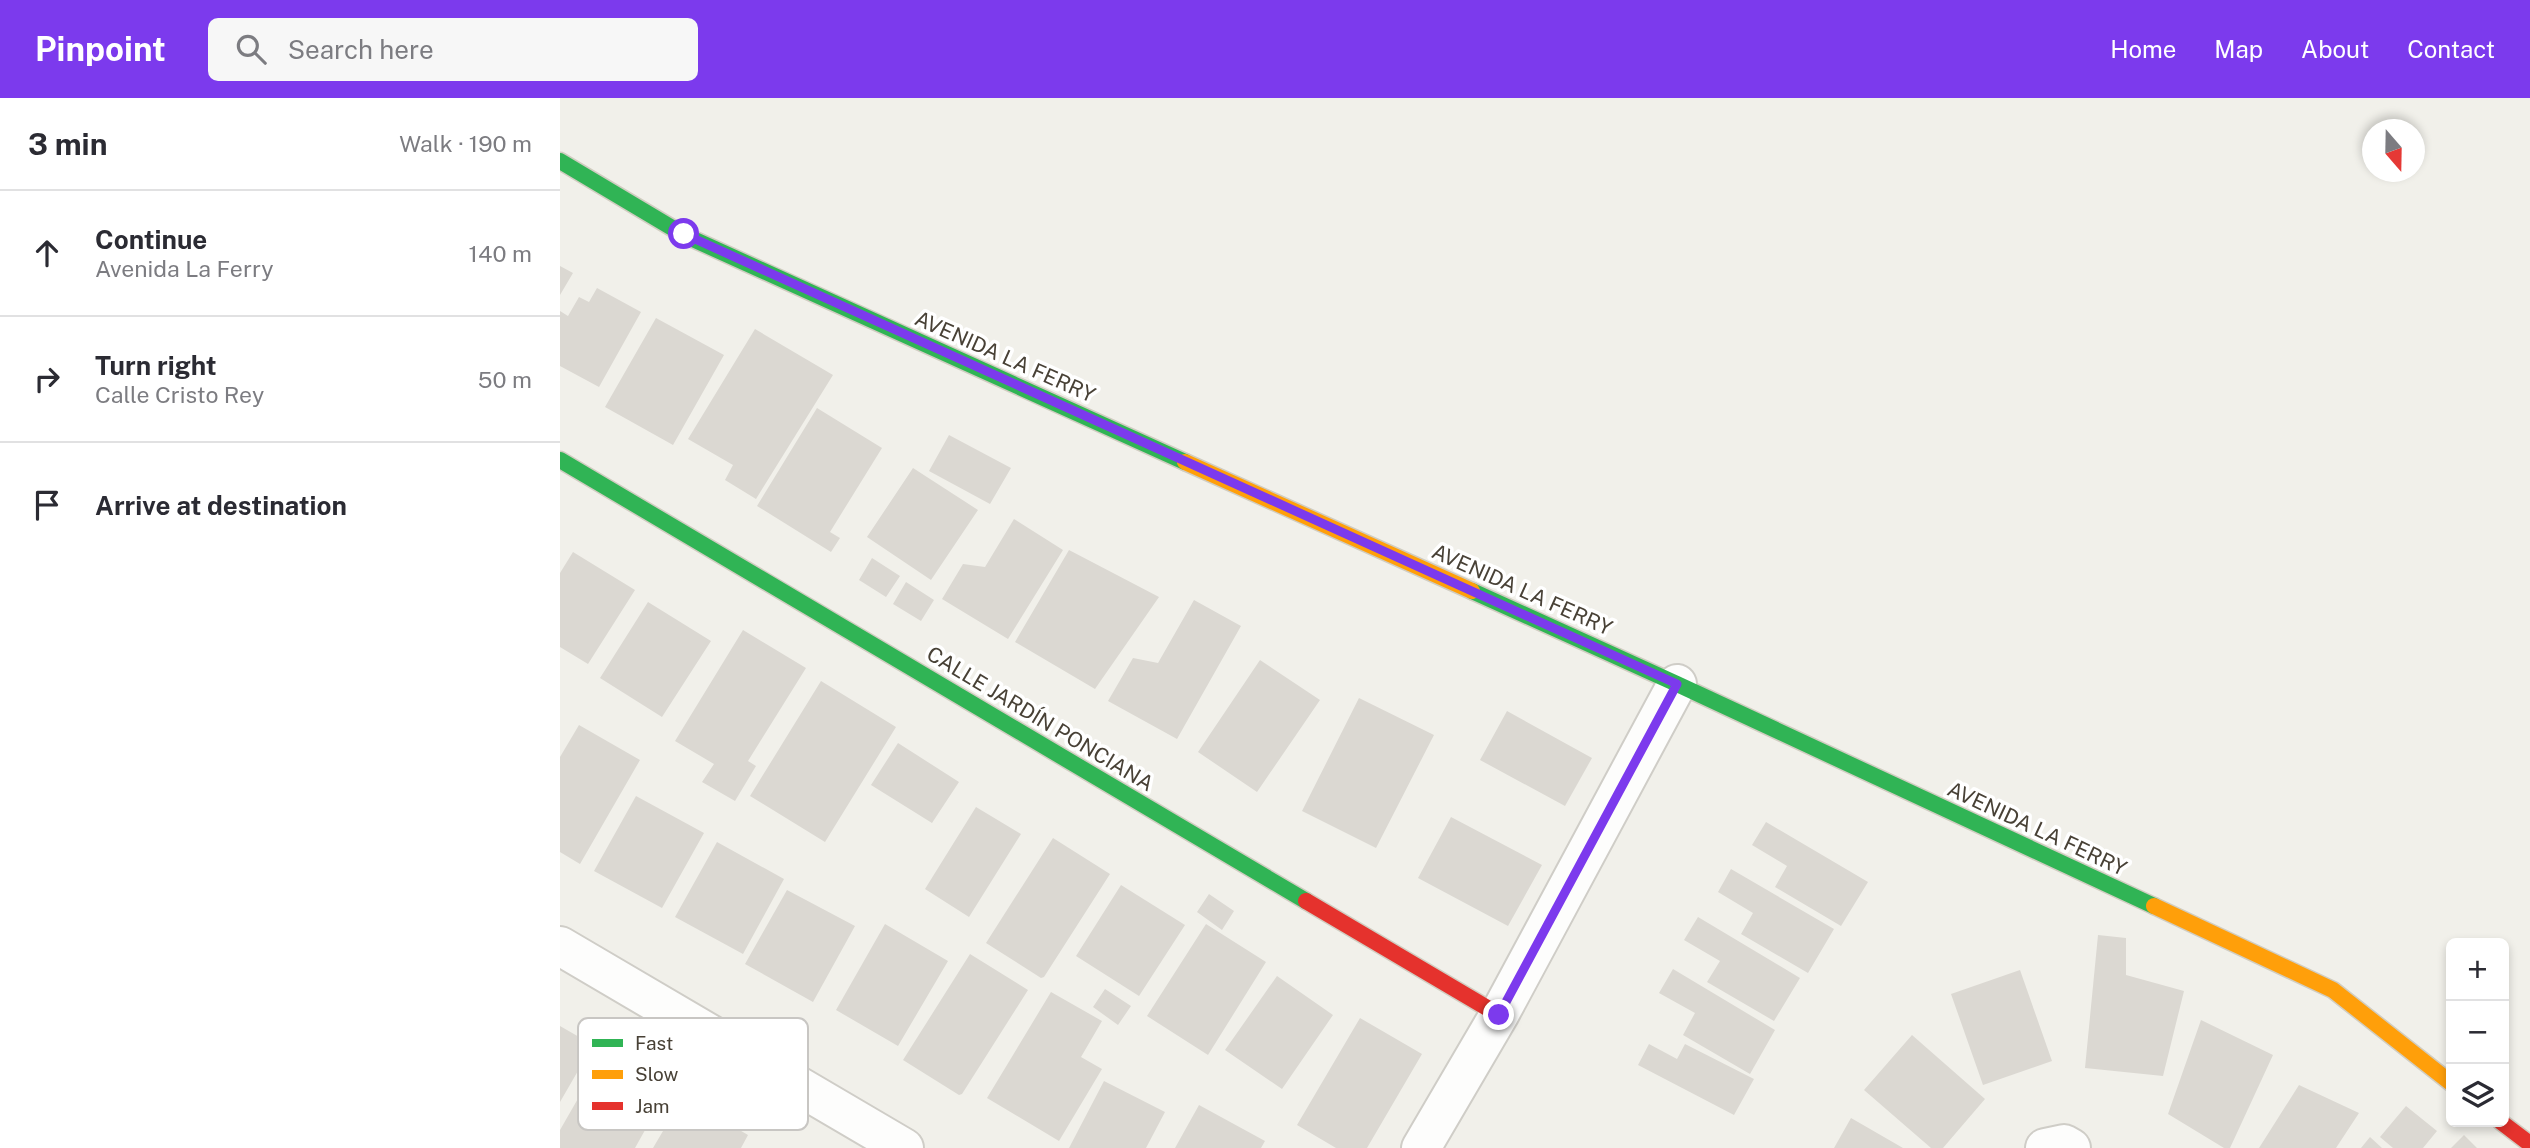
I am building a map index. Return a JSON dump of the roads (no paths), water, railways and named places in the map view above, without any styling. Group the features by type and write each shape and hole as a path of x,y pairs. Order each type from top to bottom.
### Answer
{"street":[{"name":"AVENIDA LA FERRY","path":"560,162 684,234 1677,684 2333,990 2446,1079"},
{"name":"CALLE JARDÍN PONCIANA","path":"560,460 1499,1015"},
{"path":"1421,1148 1499,1015 1677,684"},
{"path":"560,946 683,1018"},
{"path":"808,1092 904,1148"},
{"path":"2508,1127 2530,1144"},
{"path":"2045,1148 2064,1144 2071,1148"}]}
